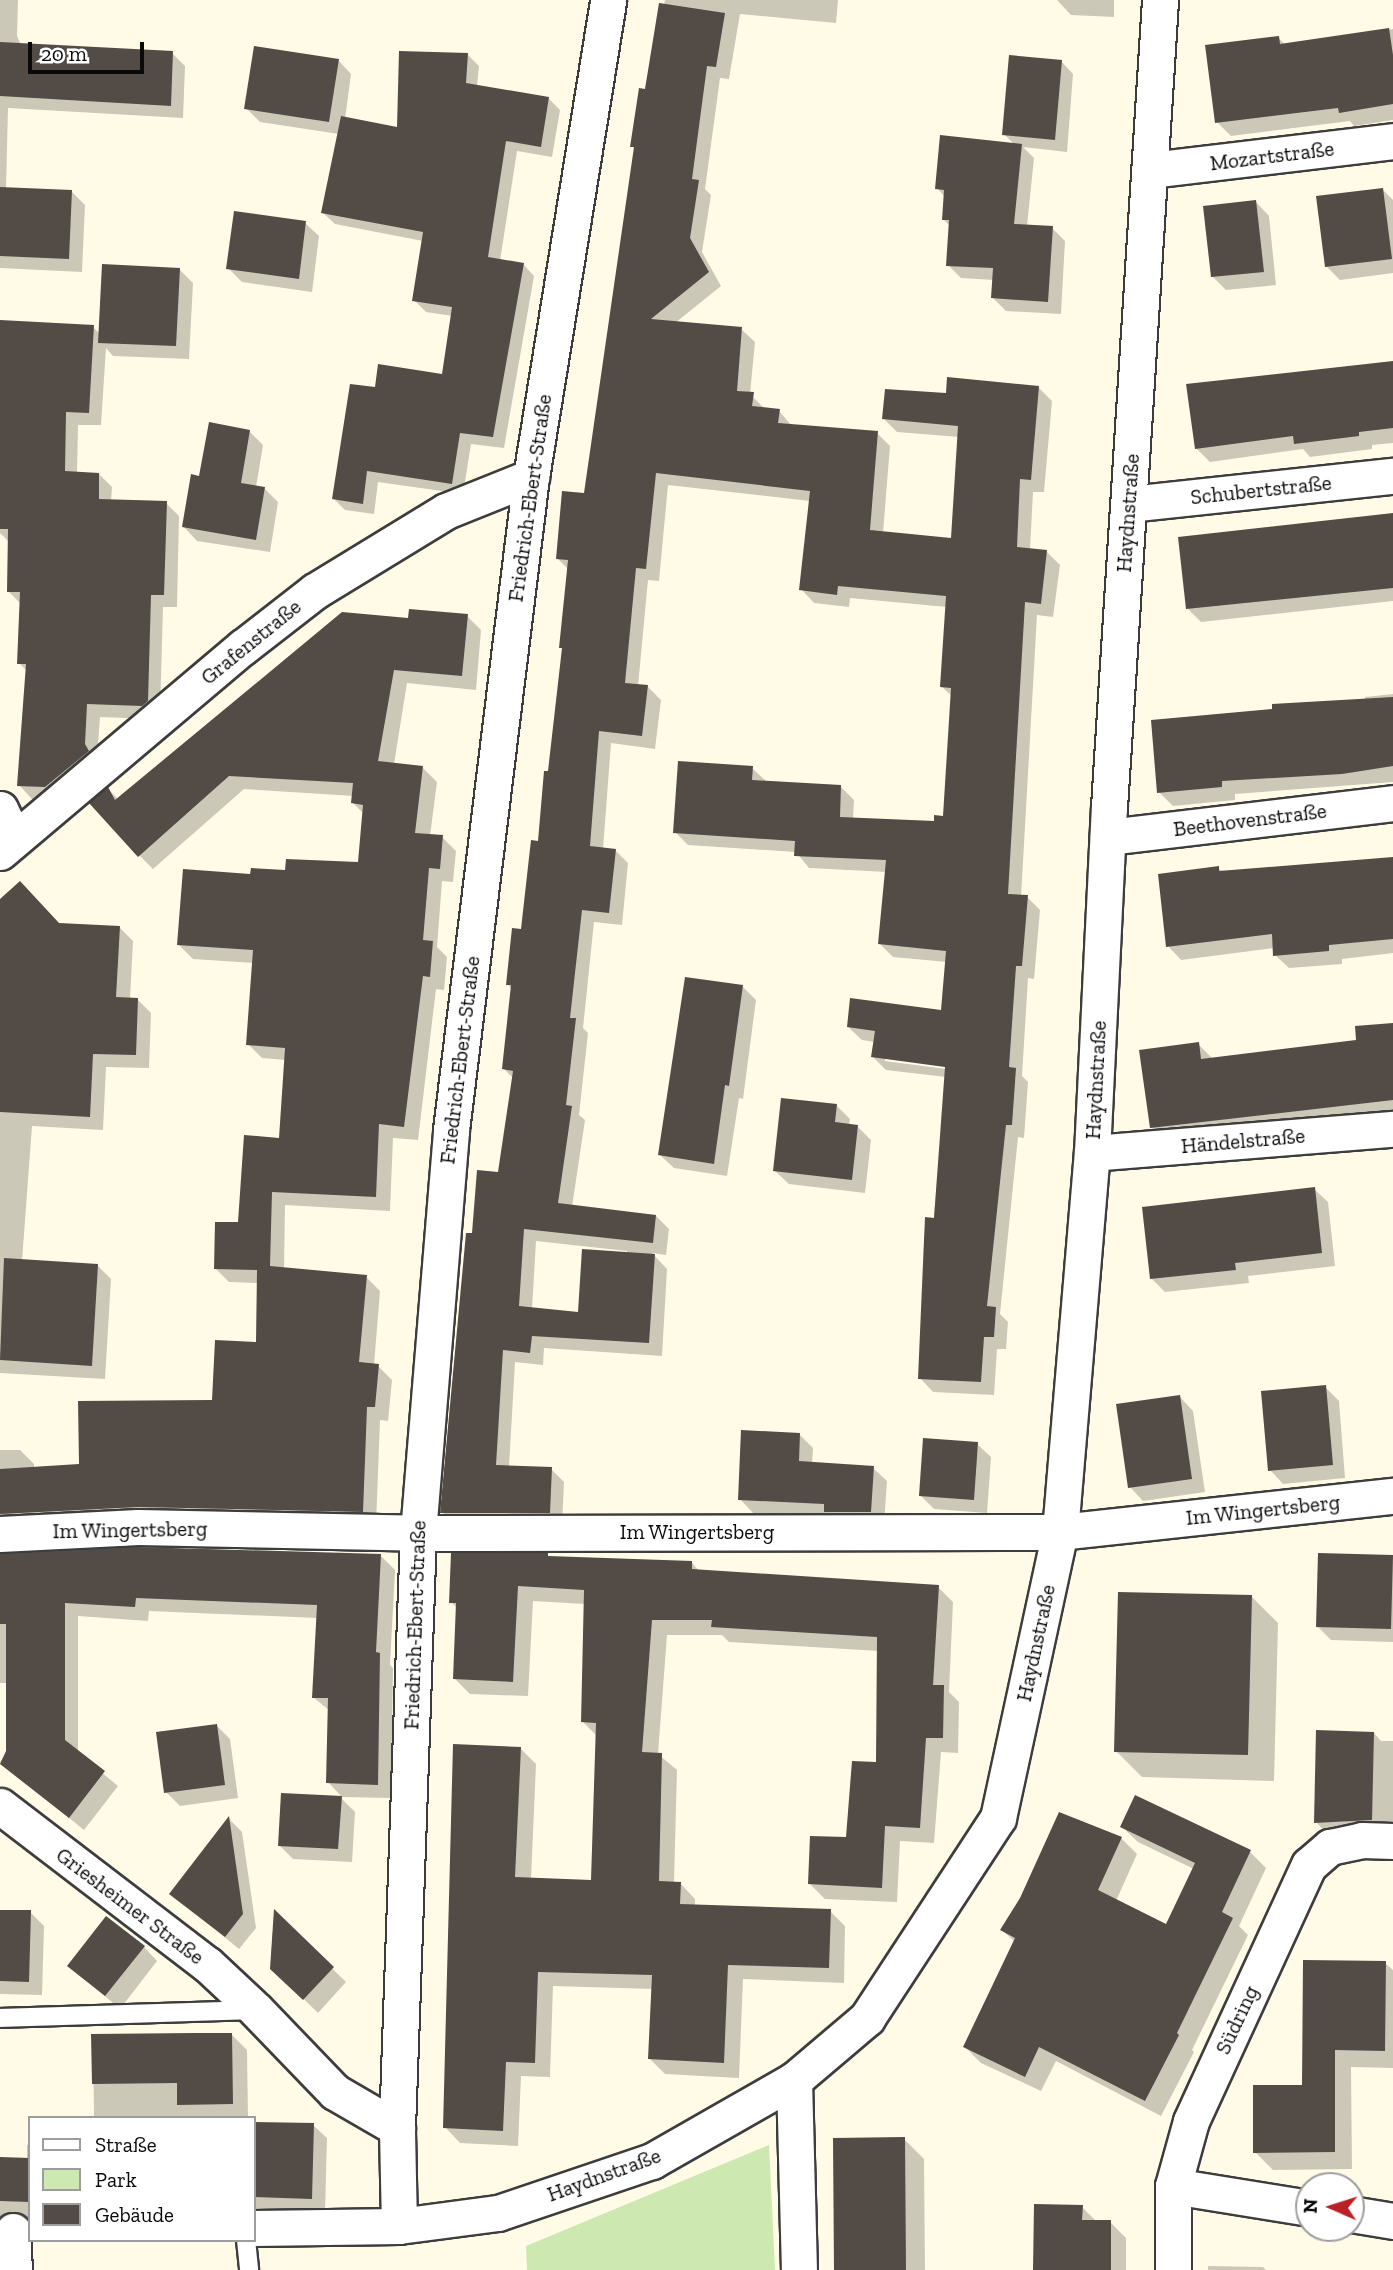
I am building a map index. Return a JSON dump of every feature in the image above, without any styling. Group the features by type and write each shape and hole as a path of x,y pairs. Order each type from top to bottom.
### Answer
{"street":[{"name":"Friedrich-Ebert-Straße","path":"397,2128 418,1533 451,1130 531,477 608,0"},
{"name":"Haydnstraße","path":"256,2228 399,2226 498,2213 652,2161 794,2080 867,2018 998,1818 1060,1532 1092,1153 1108,837 1160,0"},
{"name":"Mozartstraße","path":"1150,170 1393,141"},
{"name":"Schubertstraße","path":"1129,504 1393,476"},
{"name":"Grafenstraße","path":"5,833 315,591 446,511 531,477"},
{"name":"Beethovenstraße","path":"1108,837 1393,803"},
{"name":"Händelstraße","path":"1092,1153 1393,1129"},
{"name":"Im Wingertsberg","path":"0,1534 138,1527 418,1533 1060,1532 1393,1496"},
{"name":"Griesheimer Straße","path":"0,1806 207,1964 256,2010 335,2092 397,2128"},
{"name":"Südring","path":"1173,2270 1173,2186 1191,2121 1309,1865 1331,1847 1362,1840 1393,1841"},
{"path":"794,2080 799,2270"},
{"path":"397,2128 399,2226"},
{"path":"1173,2186 1295,2206"},
{"path":"1365,2216 1393,2221"},
{"path":"14,2231 14,2270"}],"lane":[{"path":"0,2018 256,2010"},
{"path":"246,2242 249,2270"}],"green space":[{"path":"769,2145 775,2270 527,2270 526,2246"}],"building":[{"path":"659,3 725,13 716,67 707,66 692,179 699,180 690,238 709,272 651,319 742,327 737,391 754,392 752,406 780,409 778,423 878,431 870,530 951,538 958,426 882,419 885,389 946,393 947,377 1039,386 1031,480 1020,479 1017,547 1047,550 1041,604 1025,602 1008,894 1028,895 1022,966 1016,966 1009,1067 1016,1068 1012,1125 1006,1125 987,1306 996,1307 994,1337 984,1337 981,1382 918,1379 925,1217 934,1218 945,1067 871,1057 875,1031 847,1027 850,998 941,1010 946,951 878,944 886,860 794,856 795,841 673,833 678,761 753,766 752,780 841,785 840,817 934,821 934,815 943,816 951,688 940,687 946,596 838,586 837,595 799,590 810,491 656,473 646,569 636,568 625,683 648,685 642,736 599,731 590,846 616,849 609,913 582,910 570,1018 576,1018 566,1105 572,1106 558,1203 656,1215 653,1243 524,1229 519,1306 578,1312 582,1249 655,1254 649,1343 532,1336 530,1353 503,1350 496,1465 552,1467 550,1513 440,1513 466,1233 472,1233 477,1170 498,1172 513,1071 502,1069 511,985 506,985 512,928 521,929 531,840 538,841 544,771 548,771 562,648 559,648 568,560 556,559 562,491 584,493 634,147 630,147 639,88 645,89"},
{"path":"1389,28 1393,55 1393,104 1339,113 1338,108 1215,123 1205,45 1279,36 1280,44"},
{"path":"0,42 173,51 171,106 0,96"},
{"path":"254,46 339,59 329,122 244,109"},
{"path":"399,51 468,53 466,83 549,97 541,147 506,141 488,257 524,263 493,437 460,433 452,484 367,471 363,504 332,499 350,384 375,387 378,364 442,374 452,307 412,301 423,232 321,213 341,116 397,127"},
{"path":"1009,55 1062,60 1055,140 1002,135"},
{"path":"940,135 1022,144 1014,224 1053,226 1048,302 991,298 993,268 946,266 949,220 942,220 944,190 935,189"},
{"path":"0,187 72,190 69,259 0,256"},
{"path":"1383,188 1392,259 1325,267 1316,196"},
{"path":"1256,200 1264,272 1211,277 1203,206"},
{"path":"234,211 306,221 299,279 226,269"},
{"path":"102,264 180,268 176,346 98,343"},
{"path":"0,320 94,325 89,413 66,412 65,471 99,473 99,499 167,501 164,595 151,595 148,701 142,706 87,704 85,744 89,751 45,787 17,786 26,664 17,664 20,592 7,592 8,529 0,529"},
{"path":"1393,361 1393,428 1359,432 1359,436 1294,444 1293,436 1195,449 1186,384"},
{"path":"209,422 250,430 241,483 265,487 256,540 182,527 191,474 199,476"},
{"path":"1393,513 1393,588 1186,609 1178,537"},
{"path":"409,609 468,614 462,676 394,670 378,761 423,766 415,833 443,835 440,869 429,868 423,940 433,941 430,977 423,976 404,1127 379,1124 376,1197 272,1192 270,1266 367,1275 359,1362 379,1364 375,1407 367,1407 363,1512 138,1507 0,1514 0,1469 79,1464 78,1401 212,1400 215,1340 256,1342 257,1270 214,1269 215,1222 238,1222 244,1135 279,1138 285,1048 246,1045 253,950 177,945 183,869 250,874 251,868 285,870 286,859 358,862 363,805 351,803 353,783 229,776 138,857 89,803 108,787 115,800 342,612 408,618"},
{"path":"1393,697 1393,766 1342,774 1222,781 1222,787 1157,793 1151,720 1272,709 1272,704"},
{"path":"1393,857 1393,939 1329,945 1329,951 1273,956 1272,934 1166,947 1158,874 1219,866 1219,871"},
{"path":"20,881 59,923 120,926 116,997 138,998 136,1055 93,1054 90,1117 0,1112 0,899"},
{"path":"685,977 743,985 729,1086 725,1085 714,1164 658,1155"},
{"path":"1393,1023 1393,1100 1150,1128 1139,1050 1199,1042 1201,1059 1356,1040 1355,1026"},
{"path":"781,1098 837,1104 835,1122 858,1125 852,1180 773,1171"},
{"path":"1315,1187 1322,1253 1235,1263 1236,1270 1150,1279 1142,1207"},
{"path":"4,1258 98,1264 92,1366 0,1360"},
{"path":"1326,1385 1333,1465 1268,1471 1261,1391"},
{"path":"1180,1395 1192,1479 1128,1488 1116,1404"},
{"path":"741,1430 800,1433 799,1461 874,1466 871,1512 824,1512 824,1504 738,1500"},
{"path":"923,1438 978,1442 974,1500 919,1496"},
{"path":"138,1547 381,1554 376,1652 380,1653 378,1785 326,1783 328,1698 312,1698 317,1605 136,1598 135,1607 65,1603 65,1740 105,1771 69,1818 0,1764 6,1751 6,1624 0,1624 0,1554"},
{"path":"451,1553 548,1553 548,1556 692,1561 692,1569 939,1585 933,1685 944,1685 943,1738 926,1738 920,1828 885,1826 882,1888 808,1884 810,1836 846,1837 852,1761 876,1762 877,1637 711,1627 712,1620 652,1620 642,1752 662,1753 659,1881 681,1882 680,1904 831,1909 829,1968 728,1965 724,2063 648,2059 652,1975 538,1972 535,2063 506,2062 503,2131 443,2128 453,1744 521,1747 515,1877 591,1880 596,1723 581,1722 584,1590 518,1586 513,1682 453,1679 456,1603 449,1603"},
{"path":"1318,1553 1393,1555 1391,1629 1316,1627"},
{"path":"1118,1592 1252,1595 1248,1755 1114,1752"},
{"path":"217,1724 225,1785 164,1793 156,1732"},
{"path":"1316,1730 1374,1732 1372,1820 1314,1823"},
{"path":"281,1793 342,1796 338,1849 278,1846"},
{"path":"1135,1795 1251,1850 1222,1912 1233,1918 1145,2101 1039,2047 1025,2077 963,2047 1015,1938 1000,1930 1020,1898 1059,1812 1122,1837 1098,1890 1166,1924 1195,1863 1120,1827"},
{"path":"229,1816 243,1914 225,1937 169,1894"},
{"path":"274,1909 334,1967 303,2000 270,1969"},
{"path":"0,1910 31,1910 29,1982 0,1981"},
{"path":"106,1916 145,1946 105,1996 67,1966"},
{"path":"1303,1960 1386,1961 1385,2051 1335,2050 1335,2152 1253,2153 1253,2085 1302,2085"},
{"path":"232,2033 233,2104 177,2105 177,2083 92,2084 91,2034"},
{"path":"256,2122 314,2123 312,2199 256,2197"},
{"path":"905,2137 906,2270 834,2270 833,2138"},
{"path":"0,2157 28,2158 28,2202 0,2201"},
{"path":"1034,2204 1083,2205 1082,2220 1111,2220 1111,2270 1033,2270"}]}
